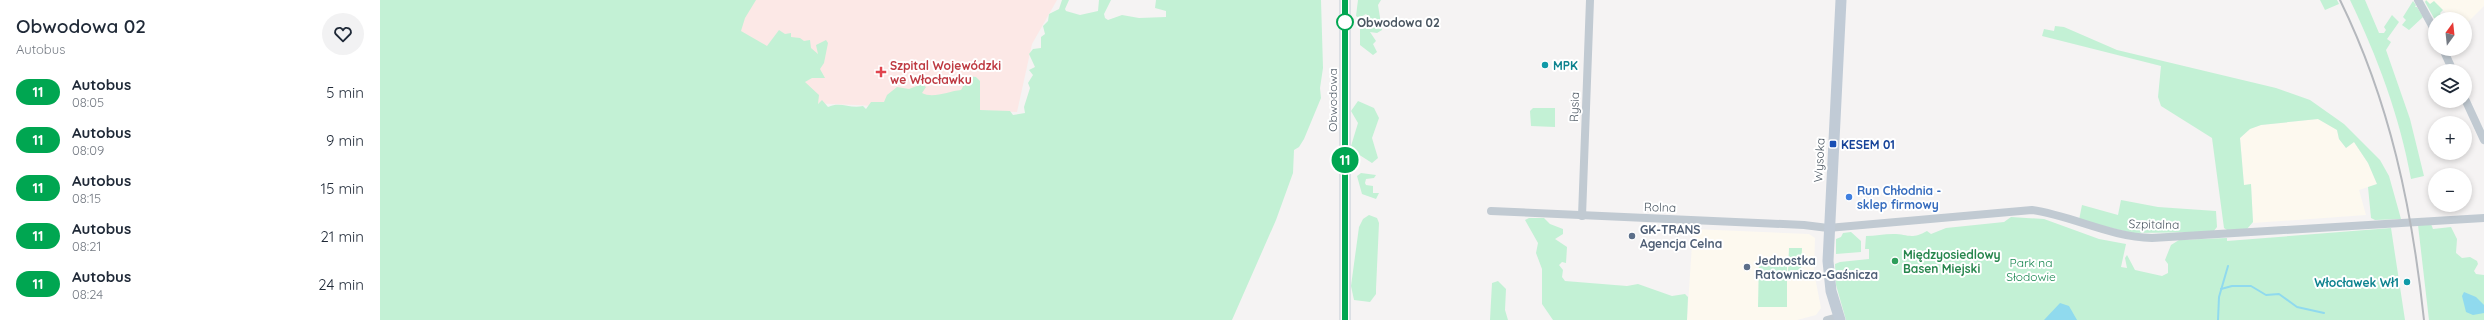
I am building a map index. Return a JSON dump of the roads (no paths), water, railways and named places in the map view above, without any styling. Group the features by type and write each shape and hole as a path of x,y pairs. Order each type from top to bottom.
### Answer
{"street":[{"name":"Obwodowa","path":"1345,0 1345,320"},
{"name":"Rysia","path":"1582,216 1590,0"},
{"name":"Wysoka","path":"1839,318 1829,280 1828,228 1841,0"},
{"path":"2418,0 2428,18"},
{"path":"2469,108 2484,140"},
{"name":"Szpitalna","path":"1828,228 2021,210 2052,214 2092,228 2125,236 2152,238 2484,218"},
{"name":"Rolna","path":"1491,211 1804,225 1828,228"},
{"path":"1827,320 1839,318"}],"water":[{"path":"2464,292 2476,297 2484,305 2484,313 2473,315 2466,312 2462,296"},
{"path":"2060,303 2069,306 2077,320 2044,320"}],"waterway":[{"path":"2218,320 2219,297 2228,266"},
{"path":"2221,289 2232,286 2251,286 2266,295 2279,294 2297,307 2324,313"}],"railway":[{"path":"2340,0 2373,77 2396,156 2413,237 2424,320"}],"place":[{"name":"Obwodowa 02","path":"1345,22"},
{"name":"MPK","path":"1545,65"},
{"name":"Szpital Wojewódzki we Włocławku","path":"881,72"},
{"name":"KESEM 01","path":"1833,144"},
{"name":"Run Chłodnia - sklep firmowy","path":"1849,197"},
{"name":"GK-TRANS Agencja Celna","path":"1632,236"},
{"name":"Międzyosiedlowy Basen Miejski","path":"1895,261"},
{"name":"Jednostka Ratowniczo-Gaśnicza","path":"1747,267"},
{"name":"Włocławek Wł1","path":"2407,282"}],"park label":[{"name":"Park na Słodowie","path":"2031,269"}]}
